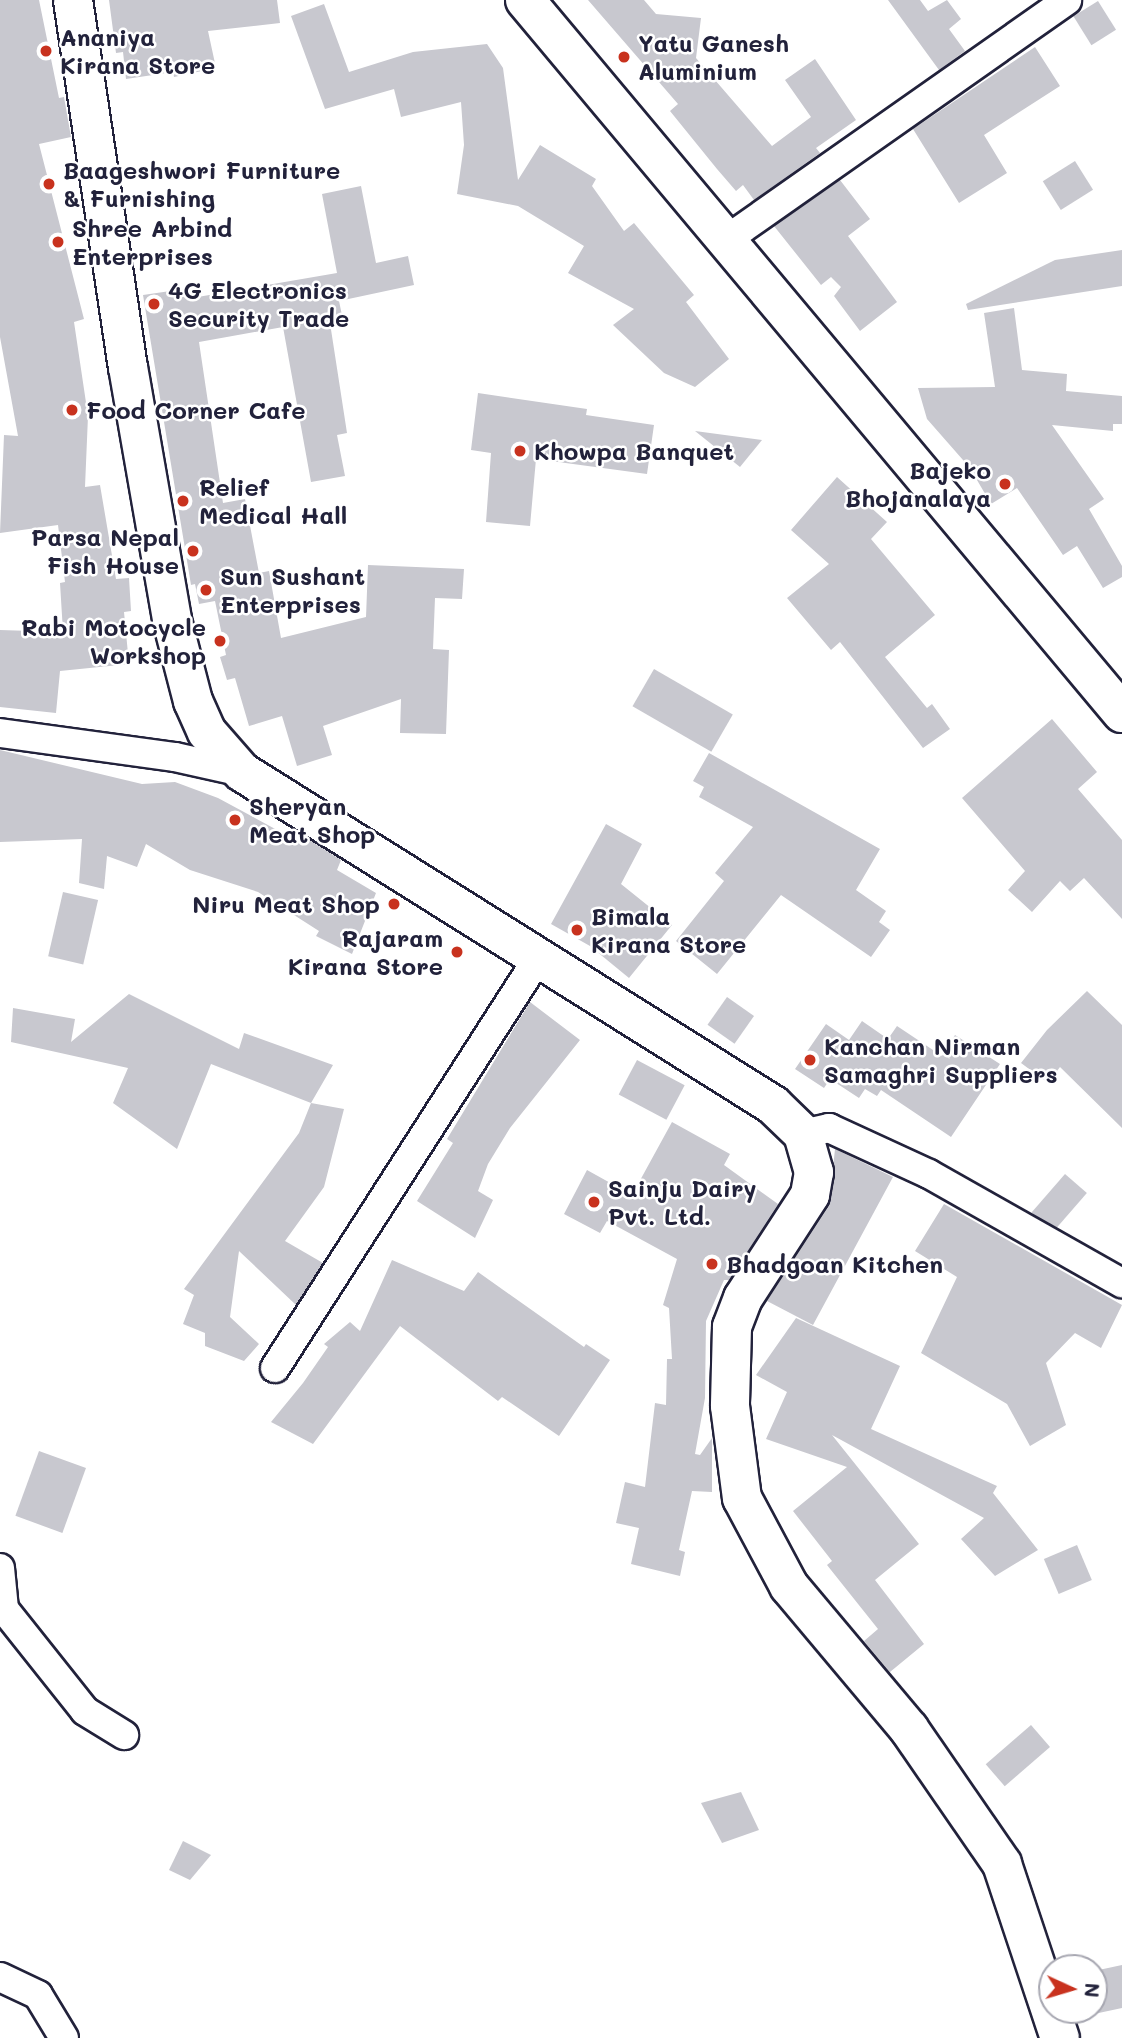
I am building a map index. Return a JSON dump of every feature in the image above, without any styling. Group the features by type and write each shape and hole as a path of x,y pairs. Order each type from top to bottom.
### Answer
{"main road":[{"path":"74,0 128,367 172,620 193,701 207,732 242,772 540,956 773,1105 803,1134 814,1172 810,1195 743,1298 732,1327 730,1406 742,1498 789,1586 909,1729 1002,1864 1060,2038"},
{"path":"525,0 1122,713"}],"street":[{"path":"726,240 1068,0"},
{"path":"0,733 175,757 242,772"},
{"path":"275,1368 540,956"},
{"path":"803,1134 829,1128 929,1174 1122,1283"},
{"path":"0,1568 4,1609 85,1711 124,1735"},
{"path":"0,1977 38,1994 64,2038"}],"building":[{"path":"0,0 39,0 59,98 64,97 71,137 39,144 84,319 74,322 88,416 85,487 100,485 116,579 129,578 131,611 124,612 129,664 60,671 56,713 0,707 0,630 63,632 60,583 65,582 58,525 0,533 4,435 18,436 0,337"},
{"path":"109,0 277,0 280,23 208,31 216,68 174,77 173,72 126,79 123,52 116,53"},
{"path":"588,0 644,0 656,14 701,18 696,58 772,146 811,117 785,80 815,59 856,120 816,148 820,153 754,200 743,185 736,191 717,169 670,111 678,104"},
{"path":"888,0 920,0 928,11 947,0 961,19 949,29 965,51 939,70"},
{"path":"1098,1 1116,30 1091,45 1073,16"},
{"path":"324,4 349,72 413,52 487,44 503,68 518,180 540,145 596,179 592,186 624,231 634,223 694,295 686,302 729,359 695,387 664,373 613,325 634,309 568,273 584,246 518,206 457,194 464,145 461,102 401,117 394,89 325,109 291,16"},
{"path":"1035,47 1060,86 984,135 1007,173 959,203 913,129"},
{"path":"1075,161 1093,190 1061,210 1043,181"},
{"path":"840,180 870,219 848,236 897,302 860,331 834,296 841,287 831,277 821,285 774,226"},
{"path":"361,186 376,263 408,256 414,285 339,301 343,320 330,323 347,433 337,435 345,476 311,482 283,327 199,342 223,503 245,499 259,573 269,571 281,638 366,617 368,565 464,569 462,599 435,598 433,649 449,650 446,734 400,733 401,699 323,726 332,755 297,766 282,716 249,726 235,678 227,680 220,657 226,655 215,601 199,604 195,584 191,585 143,295 184,289 186,299 337,273 322,194"},
{"path":"1122,250 1122,286 968,310 966,304 1055,260"},
{"path":"1014,308 1022,370 1067,374 1066,391 1122,396 1122,424 1113,424 1113,431 1052,425 1104,499 1089,509 1122,566 1122,577 1103,588 1077,546 1063,555 1017,488 991,504 970,468 927,419 918,388 995,387 984,313"},
{"path":"478,393 587,409 586,415 654,425 647,474 536,459 530,526 486,522 491,453 471,450"},
{"path":"695,431 762,440 740,467"},
{"path":"837,477 887,522 871,539 935,615 885,657 927,708 932,704 950,729 923,748 840,642 831,650 787,598 829,564 791,530"},
{"path":"654,669 733,714 711,752 632,706"},
{"path":"1052,719 1097,772 1078,789 1122,840 1122,919 1084,878 1070,891 1060,881 1032,912 1008,890 1025,871 962,798"},
{"path":"0,750 142,784 175,782 218,798 301,843 305,837 341,860 337,870 376,893 352,954 316,936 319,931 258,892 190,870 146,844 137,867 107,856 104,889 79,883 82,839 0,842"},
{"path":"709,753 880,849 856,890 886,911 879,922 890,930 871,957 781,895 717,974 676,941 724,881 715,873 753,827 699,797 704,787 693,781"},
{"path":"606,824 642,844 621,884 672,925 629,978 590,946 551,924"},
{"path":"63,892 98,900 83,964 48,956"},
{"path":"1087,991 1122,1025 1122,1128 1060,1067 1048,1083 1021,1063 1047,1030"},
{"path":"129,994 239,1049 244,1033 333,1065 311,1103 211,1064 177,1149 113,1103 128,1068 11,1042 13,1008 75,1019 71,1042"},
{"path":"727,997 754,1016 735,1044 707,1025"},
{"path":"530,1002 580,1040 510,1128 488,1164 478,1191 493,1200 475,1238 417,1201 453,1143 447,1139"},
{"path":"862,1021 888,1039 897,1026 942,1056 955,1035 1000,1064 951,1137 881,1090 877,1096 865,1089 859,1098 830,1079 824,1088 795,1069 826,1024 849,1040"},
{"path":"637,1060 685,1085 666,1120 619,1094"},
{"path":"311,1103 344,1109 324,1187 285,1241 323,1263 296,1305 239,1251 230,1317 259,1344 244,1361 205,1346 205,1333 183,1324 194,1295 184,1289 299,1133"},
{"path":"672,1122 730,1154 724,1165 778,1204 729,1280 724,1280 706,1321 705,1398 695,1454 700,1455 712,1438 712,1492 692,1491 679,1550 685,1552 680,1576 631,1564 639,1528 616,1523 625,1482 645,1487 655,1403 666,1405 667,1359 672,1359 669,1308 663,1305 677,1259 607,1221 600,1233 564,1214 587,1170 632,1195"},
{"path":"835,1149 893,1177 813,1325 767,1301 829,1206"},
{"path":"1065,1174 1087,1193 1053,1232 1032,1212"},
{"path":"944,1204 1122,1305 1101,1348 1075,1333 1046,1363 1066,1425 1030,1446 1007,1404 921,1353 957,1277 915,1251"},
{"path":"392,1260 464,1291 478,1272 584,1347 586,1344 610,1360 559,1436 502,1397 498,1401 400,1326 313,1444 271,1422 328,1347 324,1344 350,1322 360,1331"},
{"path":"796,1318 900,1366 871,1429 997,1486 993,1493 1038,1550 995,1576 961,1539 984,1518 832,1435 919,1544 875,1580 924,1644 890,1672 864,1641 878,1629 827,1565 832,1561 793,1511 847,1467 766,1439 787,1392 756,1375"},
{"path":"39,1451 86,1468 62,1533 15,1516"},
{"path":"1077,1545 1092,1580 1059,1594 1044,1559"},
{"path":"1031,1725 1050,1747 1005,1786 986,1764"},
{"path":"741,1792 759,1830 722,1843 701,1803"},
{"path":"183,1841 211,1855 190,1880 169,1870"},
{"path":"1122,1965 1122,2008 1108,2011 1108,1968"}],"place":[{"name":"Ananiya Kirana Store","path":"46,51"},
{"name":"Yatu Ganesh Aluminium","path":"624,57"},
{"name":"Baageshwori Furniture & Furnishing","path":"49,184"},
{"name":"Shree Arbind Enterprises","path":"58,242"},
{"name":"4G Electronics Security Trade","path":"154,304"},
{"name":"Food Corner Cafe","path":"72,410"},
{"name":"Khowpa Banquet","path":"520,451"},
{"name":"Bajeko Bhojanalaya","path":"1005,484"},
{"name":"Relief Medical Hall","path":"183,501"},
{"name":"Parsa Nepal Fish House","path":"193,551"},
{"name":"Sun Sushant Enterprises","path":"206,590"},
{"name":"Rabi Motocycle Workshop","path":"220,641"},
{"name":"Sheryan Meat Shop","path":"235,820"},
{"name":"Niru Meat Shop","path":"394,904"},
{"name":"Bimala Kirana Store","path":"577,930"},
{"name":"Rajaram Kirana Store","path":"457,952"},
{"name":"Kanchan Nirman Samaghri Suppliers","path":"810,1060"},
{"name":"Sainju Dairy Pvt. Ltd.","path":"594,1202"},
{"name":"Bhadgoan Kitchen","path":"712,1264"}]}
